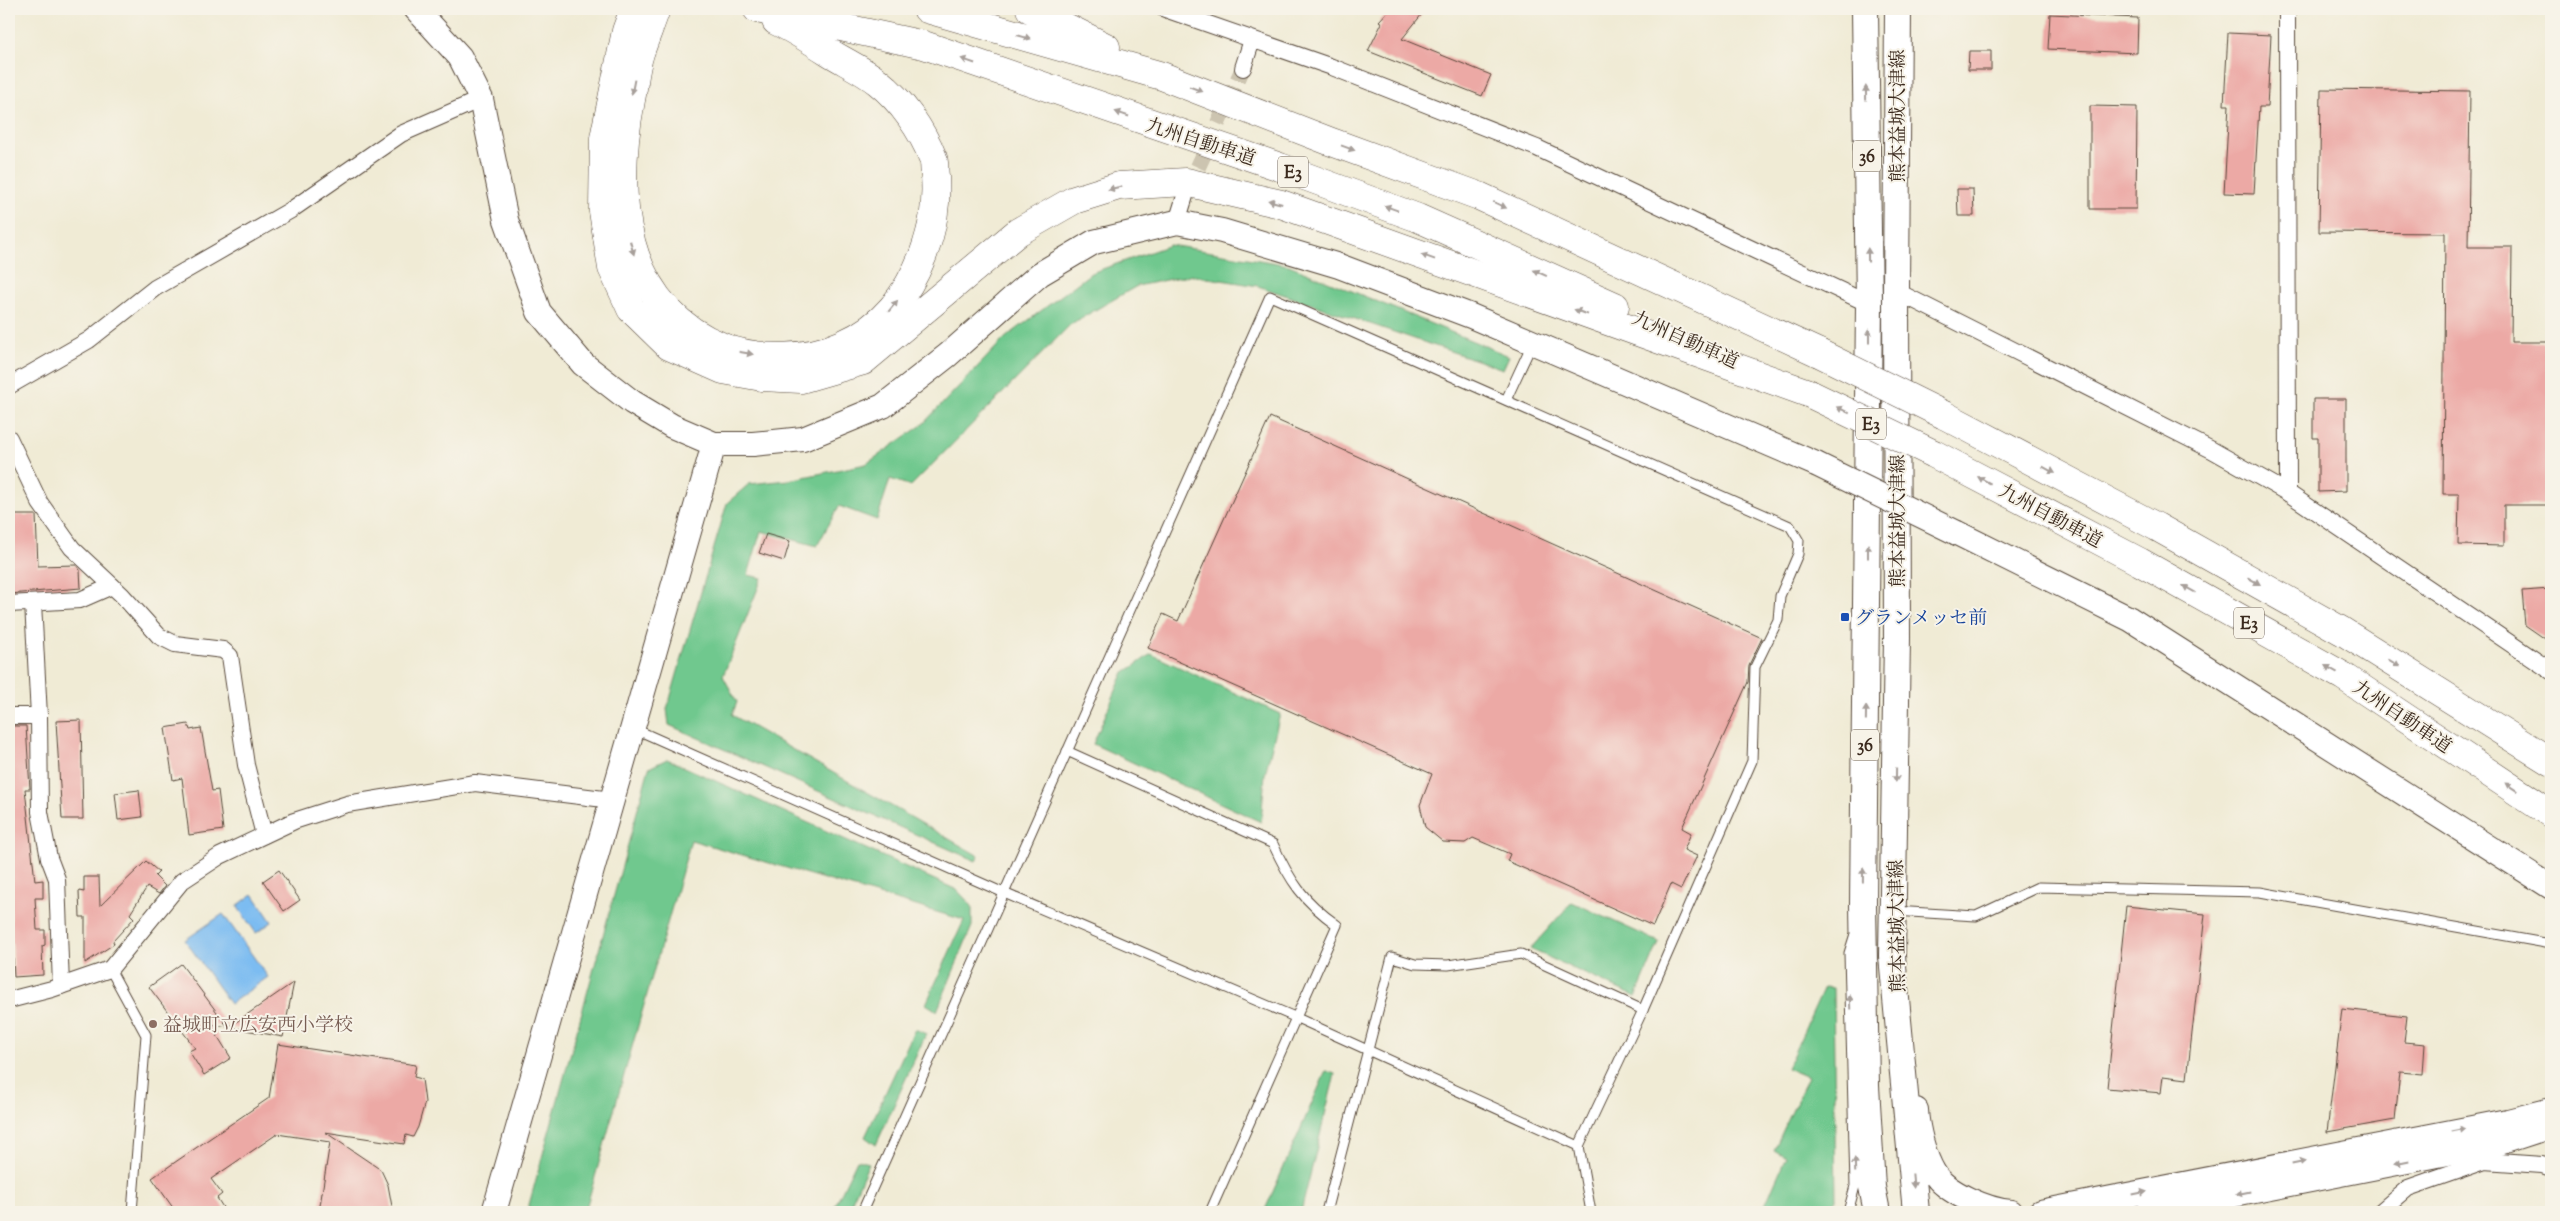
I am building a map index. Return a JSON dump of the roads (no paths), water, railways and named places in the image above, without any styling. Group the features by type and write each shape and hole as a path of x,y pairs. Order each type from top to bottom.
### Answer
{"highway":[{"path":"656,9 635,27 604,138 604,211 612,268 631,309 669,346 722,370 762,377 801,379 863,361 1018,232 1074,200 1119,186 1186,182 1281,204 1808,393"},
{"path":"635,27 639,55 623,162 626,220 635,256 642,274 664,306 689,330 708,341 730,350 776,357 826,350 867,331 889,312 912,282 931,232 936,200 933,159 903,107 877,81 790,28 750,9"},
{"name":"九州自動車道","path":"757,9 924,45 1280,167 1418,218 1808,393 1934,454 2140,562 2343,676 2551,814"},
{"name":"九州自動車道","path":"927,9 1162,76 1479,196 1820,353 1944,415 2156,526 2342,631 2551,762"},
{"path":"1030,9 1162,76"}],"main road":[{"name":"熊本益城大津線","path":"1865,9 1869,304 1863,904 1866,1086 1872,1186 1877,1212"},
{"name":"熊本益城大津線","path":"1898,9 1896,291 1897,638 1892,956 1916,1212"}],"street":[{"path":"416,9 460,57 481,99 506,220 539,312 582,364 625,397 672,426 714,444 753,444 803,439 883,406 948,355 1040,274 1094,242 1178,222 1222,231 1339,266 1471,316 1816,464 1957,533 2130,619 2551,887"},
{"path":"1165,9 1332,67 1537,148 1869,304"},
{"path":"2287,9 2288,493"},
{"path":"1243,68 1252,40"},
{"path":"9,386 89,340 155,288 291,210 401,134 481,99"},
{"path":"1178,222 1185,196"},
{"path":"1896,291 2203,446 2288,493 2551,671"},
{"path":"9,438 40,503 67,541 160,636 175,644 223,650 230,656 246,765 264,835"},
{"path":"494,1212 612,800 635,729 714,444"},
{"path":"9,604 80,600 112,586"},
{"path":"33,603 39,716 40,812 49,858 57,879 60,986"},
{"path":"9,716 39,716"},
{"path":"9,1000 60,986 110,969 182,881 220,856 294,821 346,804 475,784 612,800"},
{"path":"1892,956 1907,994 1917,1126 1934,1173 1964,1197 1999,1211 2011,1212"},
{"path":"2040,1212 2508,1121 2551,1110"},
{"path":"2148,1212 2498,1143 2551,1126"},
{"path":"2380,1212 2408,1188 2485,1161 2542,1165 2551,1168"},
{"path":"1872,1186 1885,1212"}],"lane":[{"path":"862,1212 1270,296 1790,526 1799,541 1798,554 1780,596 1778,620 1755,667 1752,761 1643,1010 1579,1146 1591,1212"},
{"path":"1506,400 1532,343"},
{"path":"635,729 1004,893 1297,1018 1579,1146"},
{"path":"1067,751 1273,844 1288,877 1304,898 1336,924 1297,1018 1210,1212"},
{"path":"1894,911 1976,916 2038,888 2260,892 2551,944"},
{"path":"1848,1212 1855,1186 1849,953 1863,904"},
{"path":"1326,1212 1392,958 1415,964 1448,965 1521,954 1643,1010"},
{"path":"110,969 146,1035 132,1212"}],"water":[{"path":"253,894 272,922 256,933 237,906"},
{"path":"223,914 268,977 230,1004 185,940"}],"tunnel":[{"path":"1188,189 1243,68"}],"place":[{"name":"グランメッセ前","path":"1845,617"},
{"name":"益城町立広安西小学校","path":"153,1024"}]}
